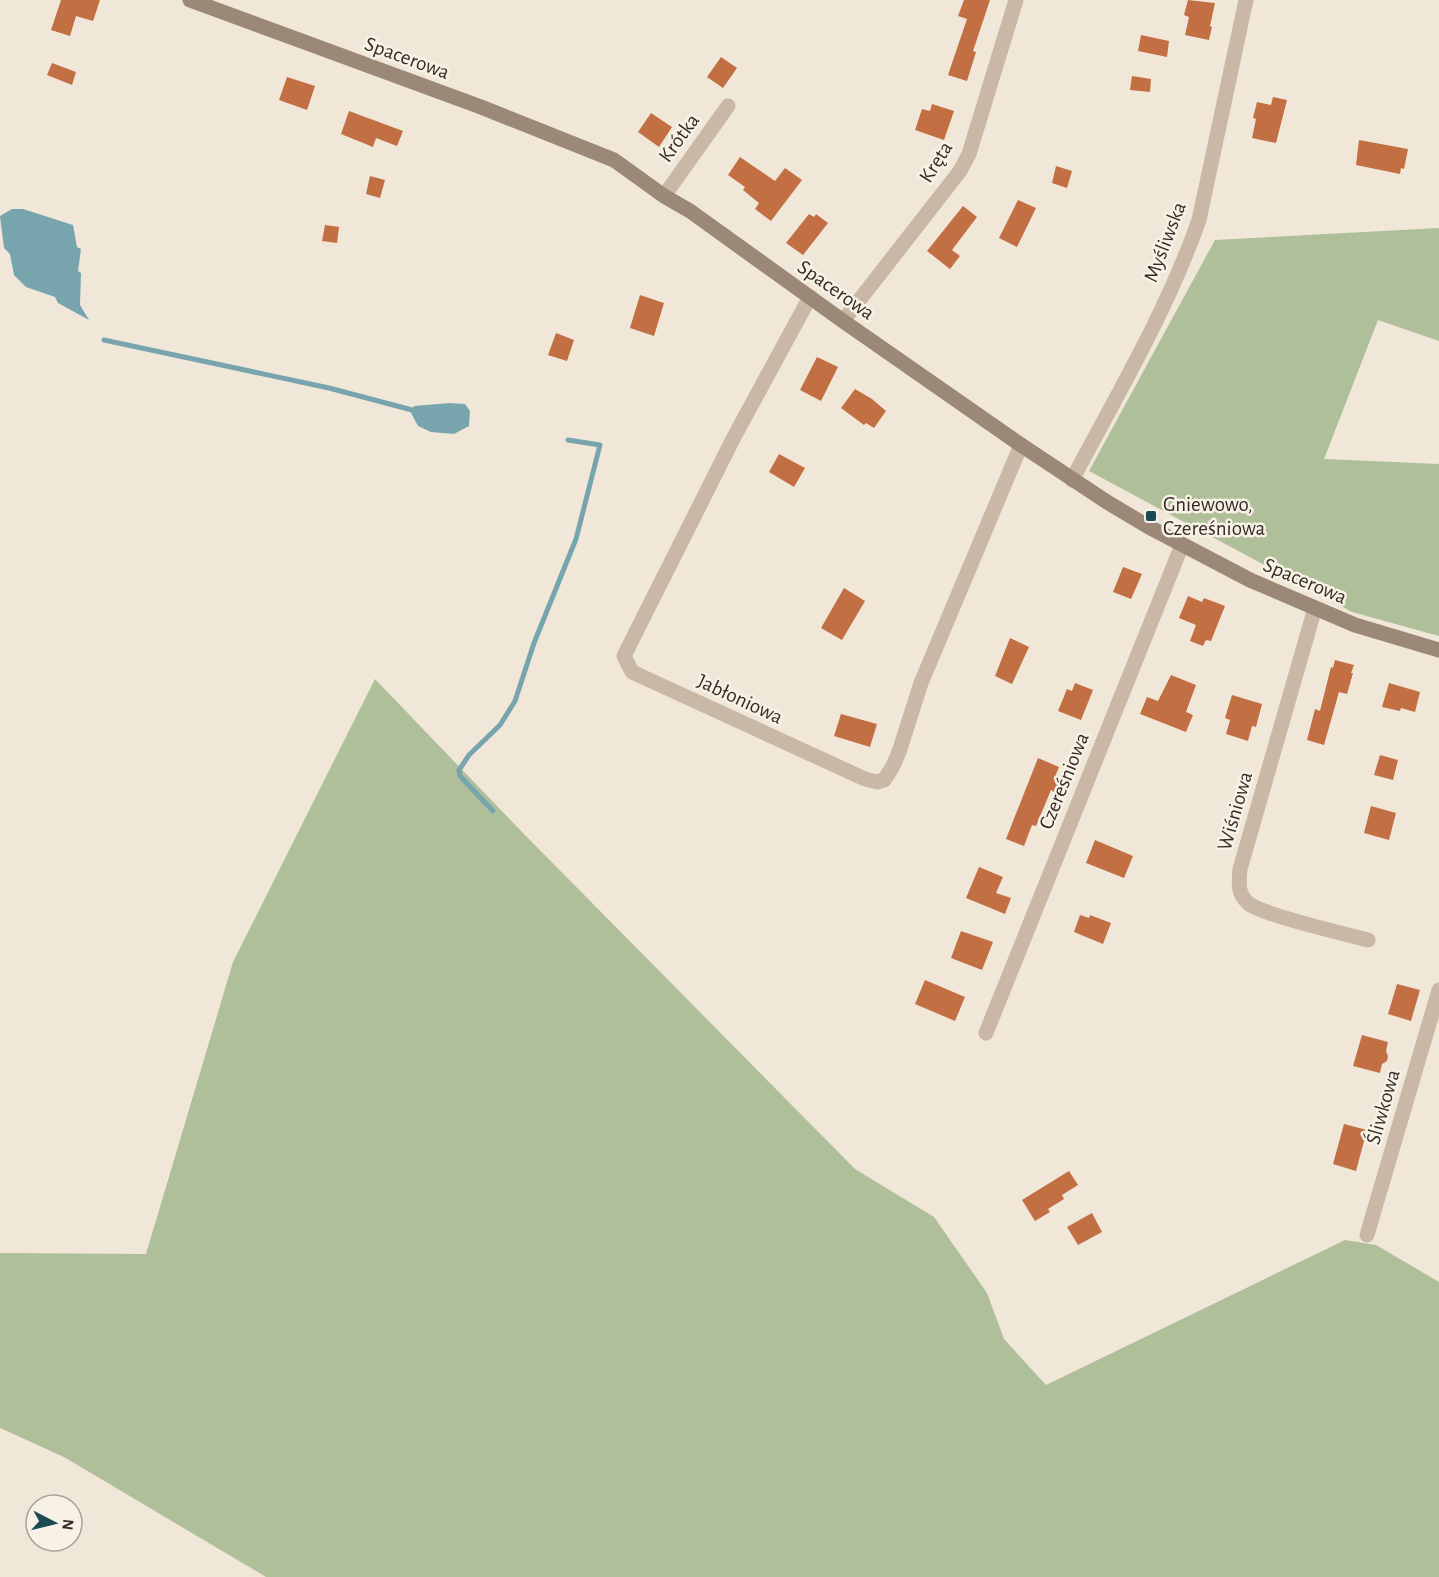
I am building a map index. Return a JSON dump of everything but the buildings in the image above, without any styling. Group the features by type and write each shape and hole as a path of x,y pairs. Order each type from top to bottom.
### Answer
{"street":[{"name":"Spacerowa","path":"190,0 481,107 614,160 1021,445 1107,502 1182,545 1250,580 1355,625 1439,650"},
{"name":"Kręta","path":"843,321 960,171 969,154 1016,0"},
{"name":"Myśliwska","path":"1072,480 1176,279 1193,237 1199,220 1246,0"},
{"name":"Krótka","path":"664,196 728,105"},
{"name":"Jabłoniowa","path":"810,297 734,437 624,656 632,672 855,775 877,782 884,780 899,752 921,683 1021,445"},
{"name":"Czereśniowa","path":"986,1032 1182,545"},
{"name":"Wiśniowa","path":"1315,608 1240,869 1238,886 1241,894 1250,904 1258,908 1368,940"},
{"name":"Śliwkowa","path":"1367,1235 1439,990"}],"green space":[{"path":"1439,228 1439,341 1378,320 1324,459 1439,464 1439,636 1352,612 1089,471 1215,240"},
{"path":"375,679 520,830 855,1169 934,1217 987,1293 1004,1339 1046,1385 1345,1240 1376,1245 1439,1282 1439,1577 266,1577 64,1457 0,1428 0,1253 146,1254 233,962"}],"water":[{"path":"12,209 23,209 73,225 77,247 81,249 78,271 81,273 80,305 89,320 58,303 55,297 26,287 14,275 10,254 4,248 0,216"},
{"path":"465,404 470,411 469,426 454,434 431,432 418,426 411,413 414,406"}],"waterway":[{"path":"104,340 329,388 416,411"},
{"path":"493,811 460,776 459,770 469,755 500,725 515,701 534,643 576,539 600,445 568,440"}],"place":[{"name":"Gniewowo, Czereśniowa","path":"1151,516"}]}
